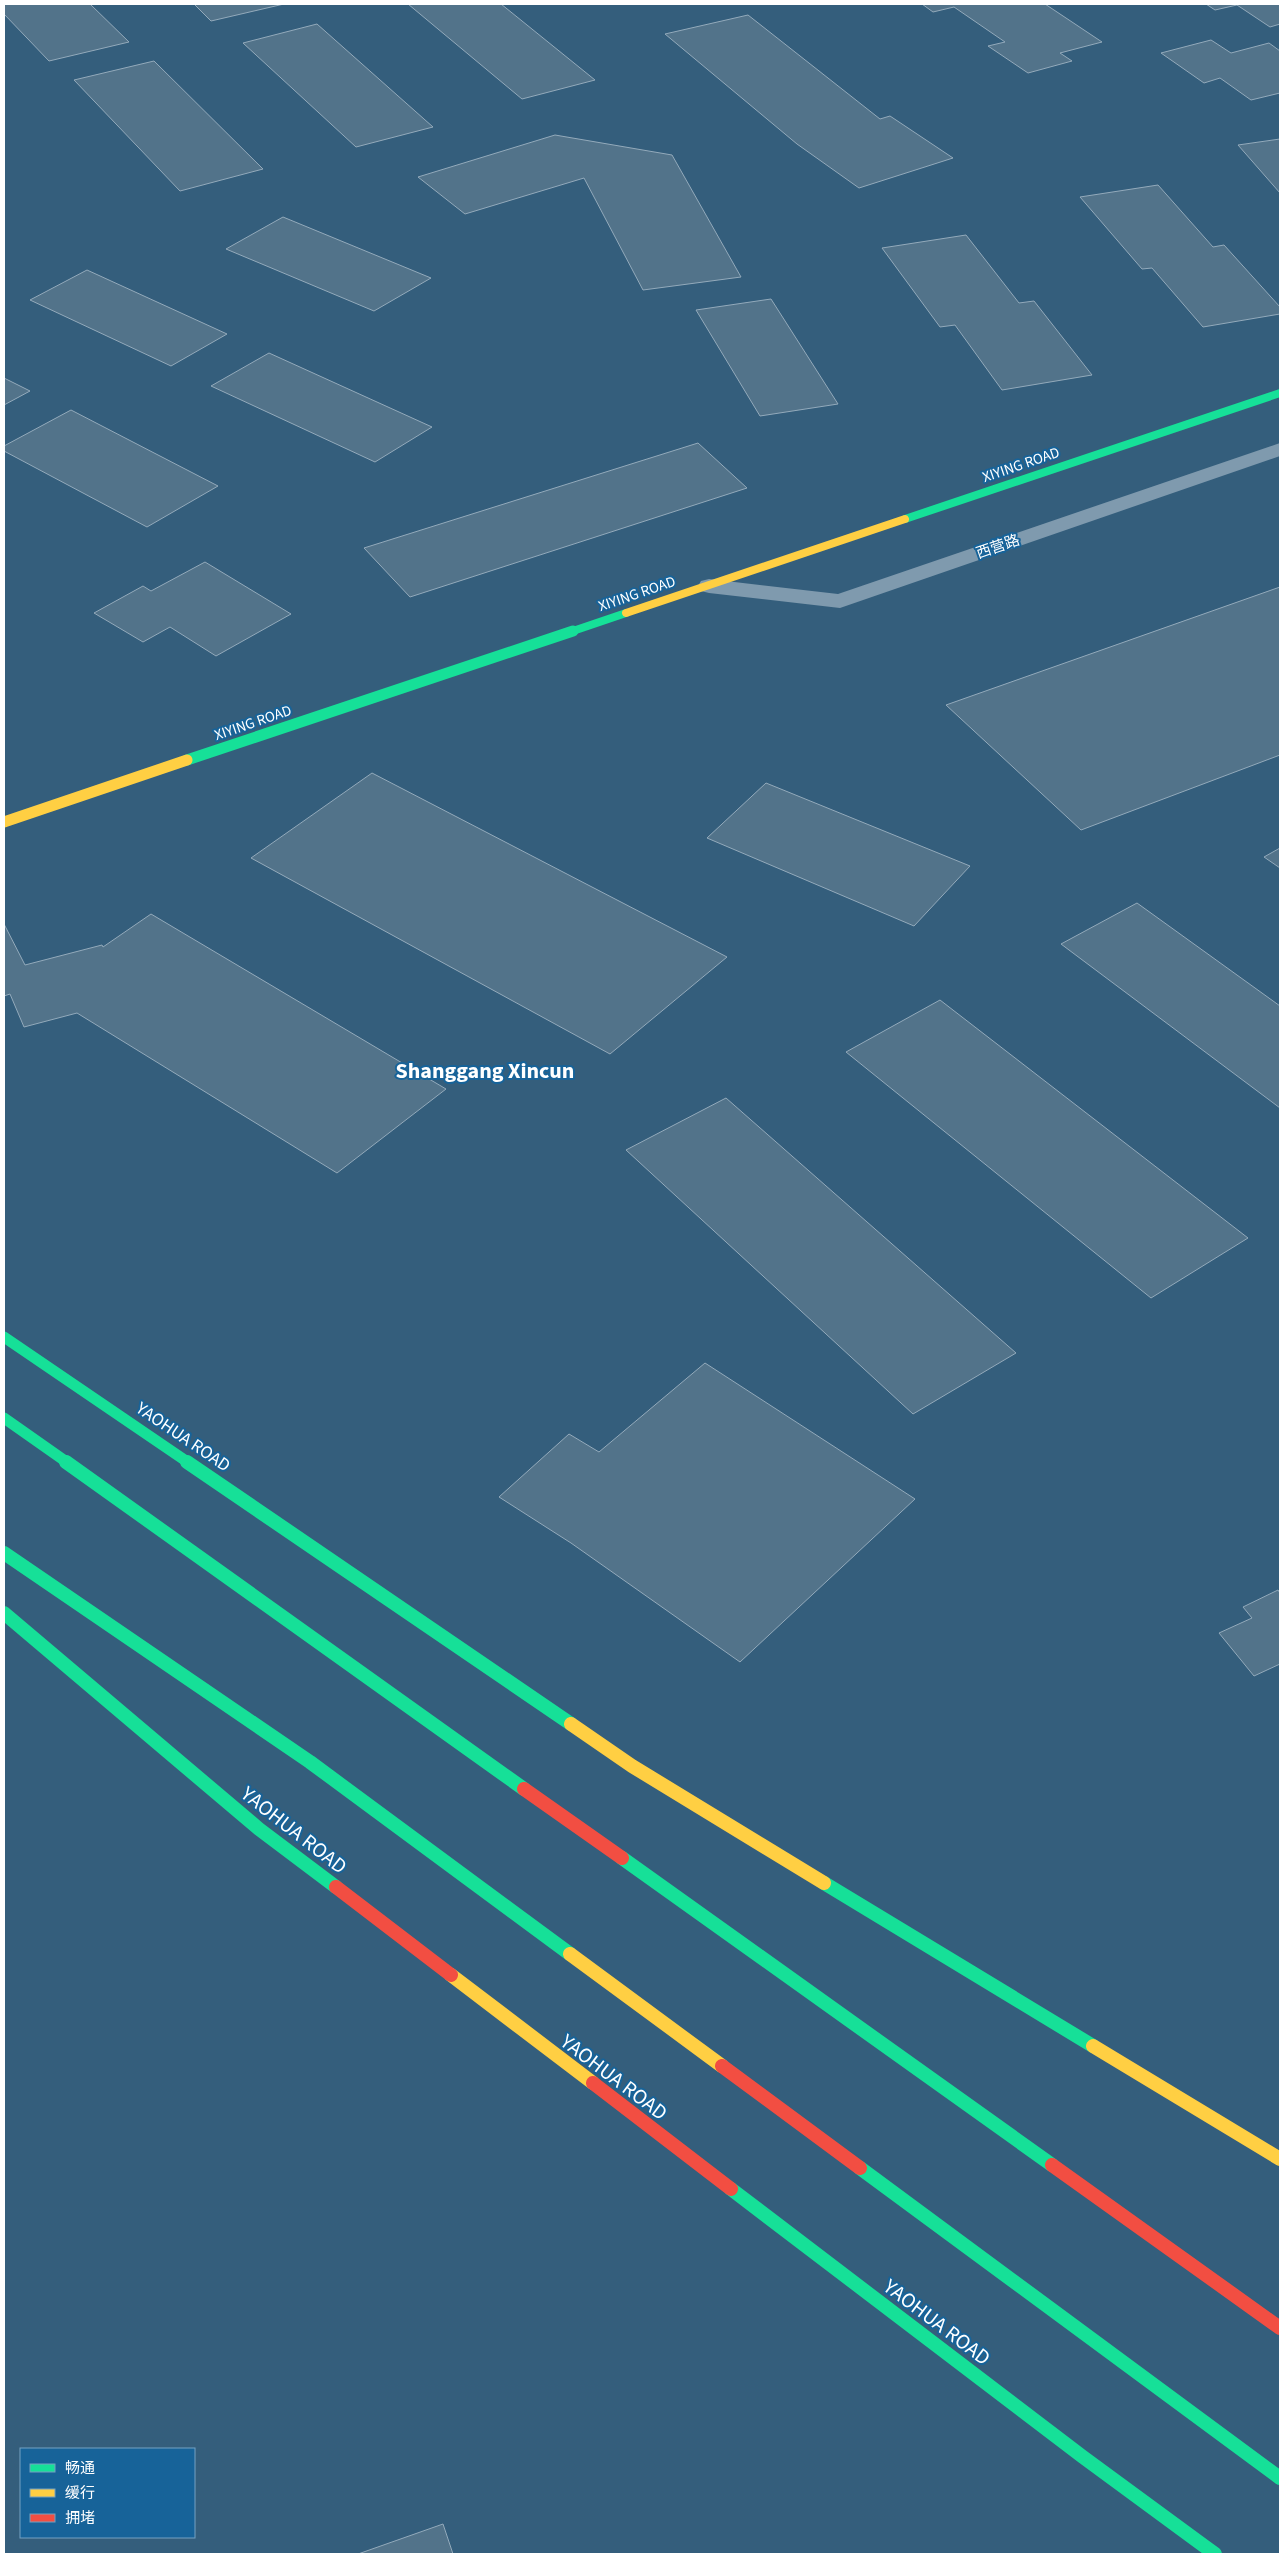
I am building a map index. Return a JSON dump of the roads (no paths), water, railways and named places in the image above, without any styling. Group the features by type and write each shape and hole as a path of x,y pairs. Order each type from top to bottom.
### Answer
{"main road":[{"name":"XIYING ROAD","path":"4,822 1280,393"},
{"name":"YAOHUA ROAD","path":"4,1337 632,1766 1280,2159"},
{"path":"4,1418 1280,2328"},
{"path":"4,1553 310,1762 1280,2478"},
{"name":"YAOHUA ROAD","path":"4,1614 259,1829 1083,2457 1215,2554"}],"lane":[{"name":"西营路","path":"709,586 840,602 1280,449"}],"district":[{"name":"Shanggang Xincun","path":"485,1071"}]}
